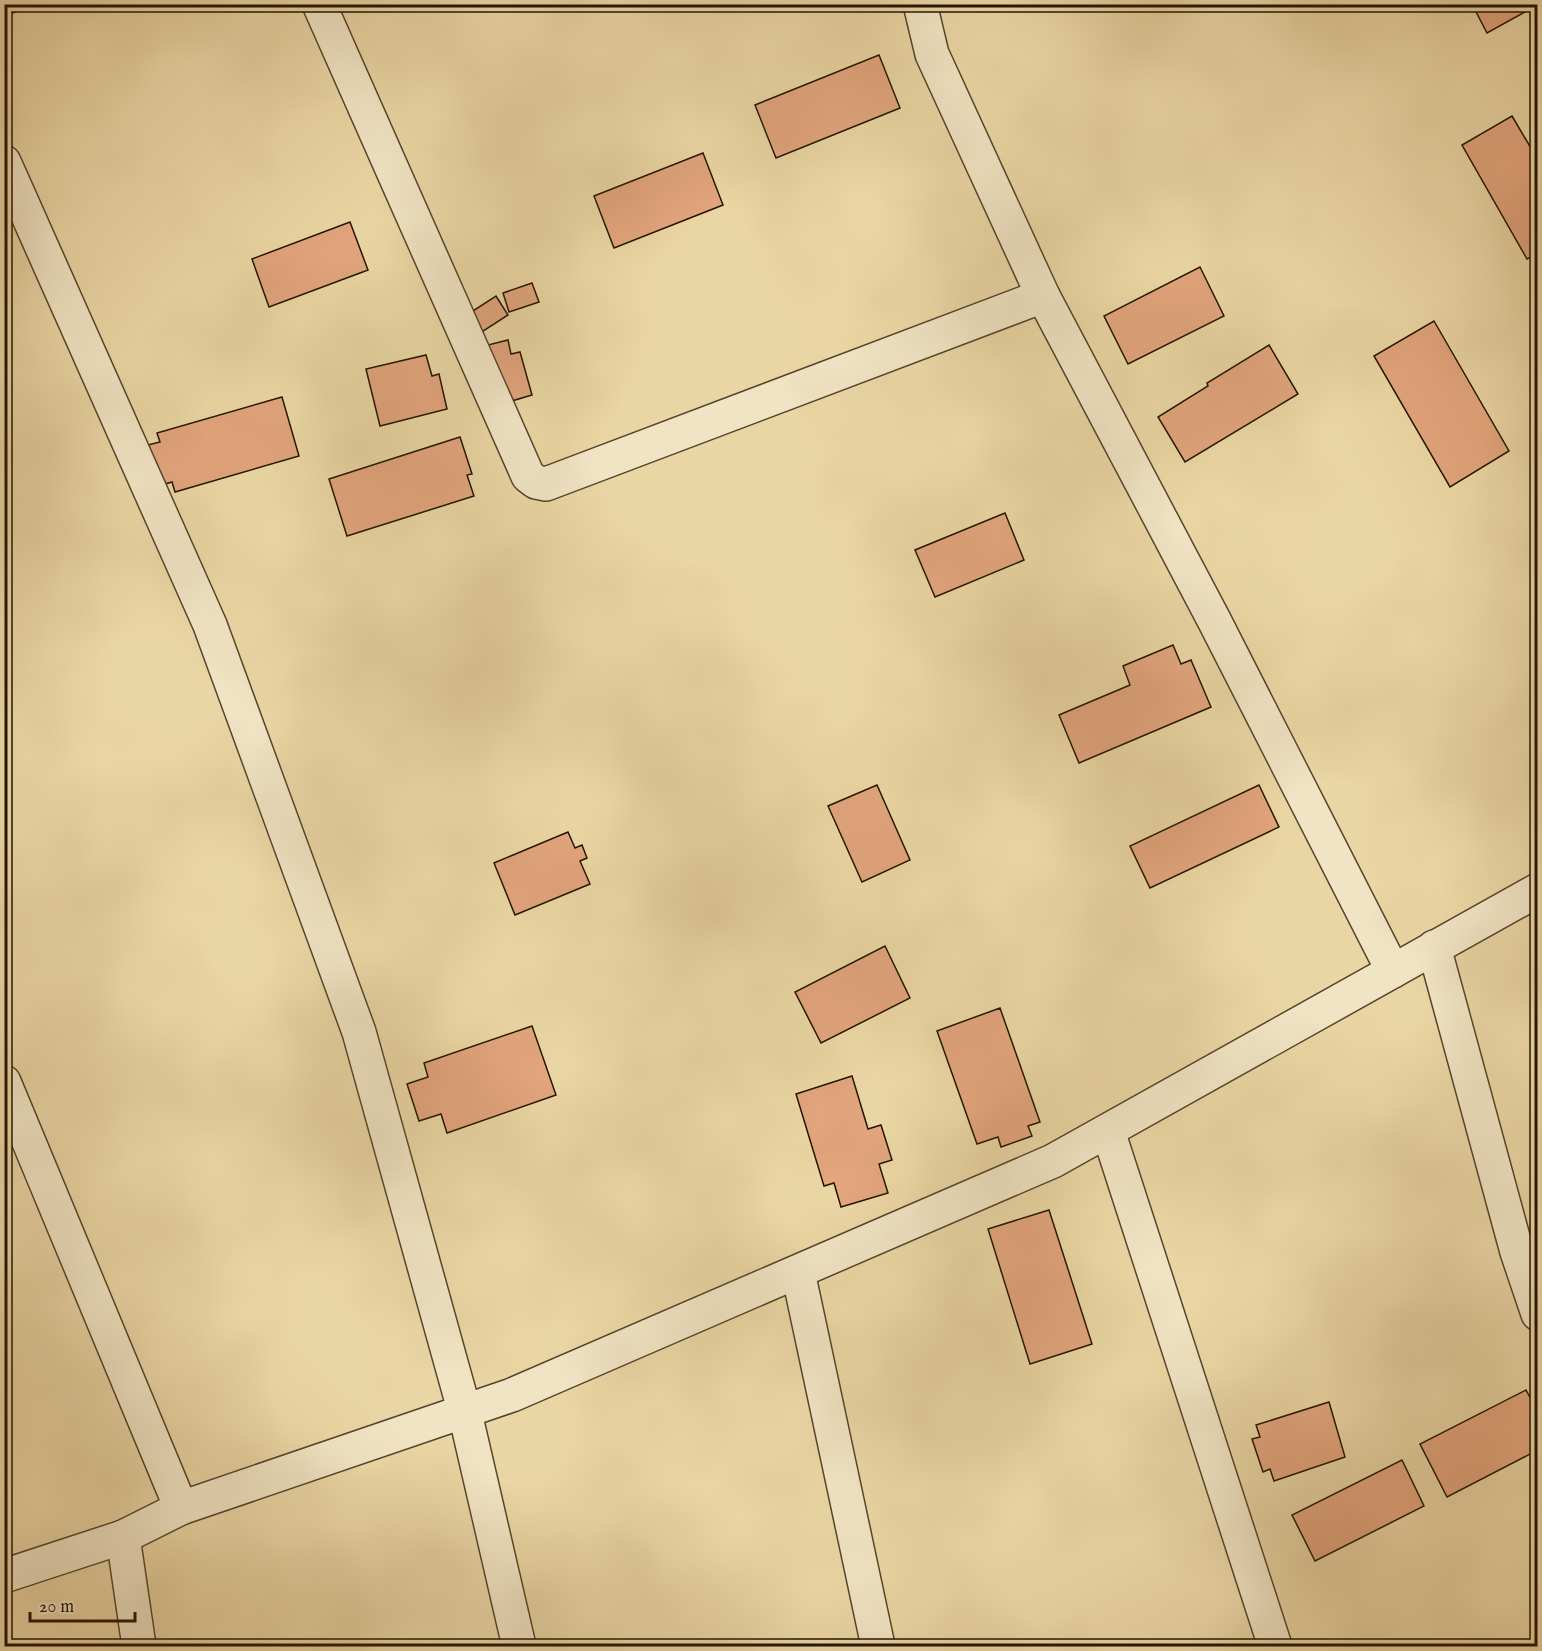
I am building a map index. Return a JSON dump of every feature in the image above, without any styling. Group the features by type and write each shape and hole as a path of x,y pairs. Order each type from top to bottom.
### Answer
{"street":[{"path":"320,4 528,476 536,483 546,484 1043,296"},
{"path":"920,4 932,54 1043,296 1214,620 1393,971"},
{"path":"4,162 210,625 359,1032 465,1413 519,1647"},
{"path":"4,1576 123,1537 181,1508 465,1413 523,1391 1053,1161 1538,890"},
{"path":"1434,947 1517,1252 1538,1314"},
{"path":"4,1082 181,1508"},
{"path":"1108,1131 1275,1647"},
{"path":"798,1272 878,1647"},
{"path":"123,1537 139,1647"}],"building":[{"path":"4,4 38,4 4,16"},
{"path":"1472,4 1530,4 1532,8 1487,33"},
{"path":"879,55 900,108 776,158 755,105"},
{"path":"1512,116 1538,160 1538,253 1527,259 1462,145"},
{"path":"703,153 723,205 614,248 594,196"},
{"path":"350,222 368,270 269,307 252,259"},
{"path":"1200,267 1224,316 1128,364 1104,316"},
{"path":"532,283 539,302 509,312 503,293"},
{"path":"496,296 508,315 474,337 462,318"},
{"path":"1434,321 1509,451 1450,487 1374,356"},
{"path":"508,340 511,354 520,352 532,395 505,403 488,345"},
{"path":"1269,345 1298,394 1185,462 1158,417 1208,386 1207,383"},
{"path":"426,355 432,376 439,374 447,409 380,426 366,369"},
{"path":"282,397 299,456 175,492 172,482 152,488 140,447 160,442 157,433"},
{"path":"460,437 472,474 467,475 474,496 347,536 329,479"},
{"path":"1005,513 1024,560 935,597 915,550"},
{"path":"1173,645 1181,664 1191,660 1211,707 1079,763 1059,715 1130,685 1123,666"},
{"path":"877,785 910,860 862,882 828,806"},
{"path":"1259,785 1279,827 1150,888 1130,846"},
{"path":"568,832 575,848 582,845 587,858 580,861 590,884 515,915 494,863"},
{"path":"885,946 910,998 821,1043 795,992"},
{"path":"1000,1008 1040,1122 1028,1126 1032,1136 1001,1147 998,1137 977,1144 937,1031"},
{"path":"532,1026 556,1095 447,1133 441,1114 419,1121 407,1084 428,1077 424,1063"},
{"path":"852,1076 868,1129 881,1125 892,1160 879,1164 888,1193 841,1207 834,1183 824,1186 796,1094"},
{"path":"1049,1210 1092,1344 1030,1364 988,1229"},
{"path":"1526,1390 1538,1412 1538,1450 1447,1497 1420,1444"},
{"path":"1329,1402 1345,1457 1274,1481 1270,1469 1263,1472 1252,1439 1260,1437 1256,1425"},
{"path":"1402,1460 1424,1506 1315,1561 1292,1515"}]}
